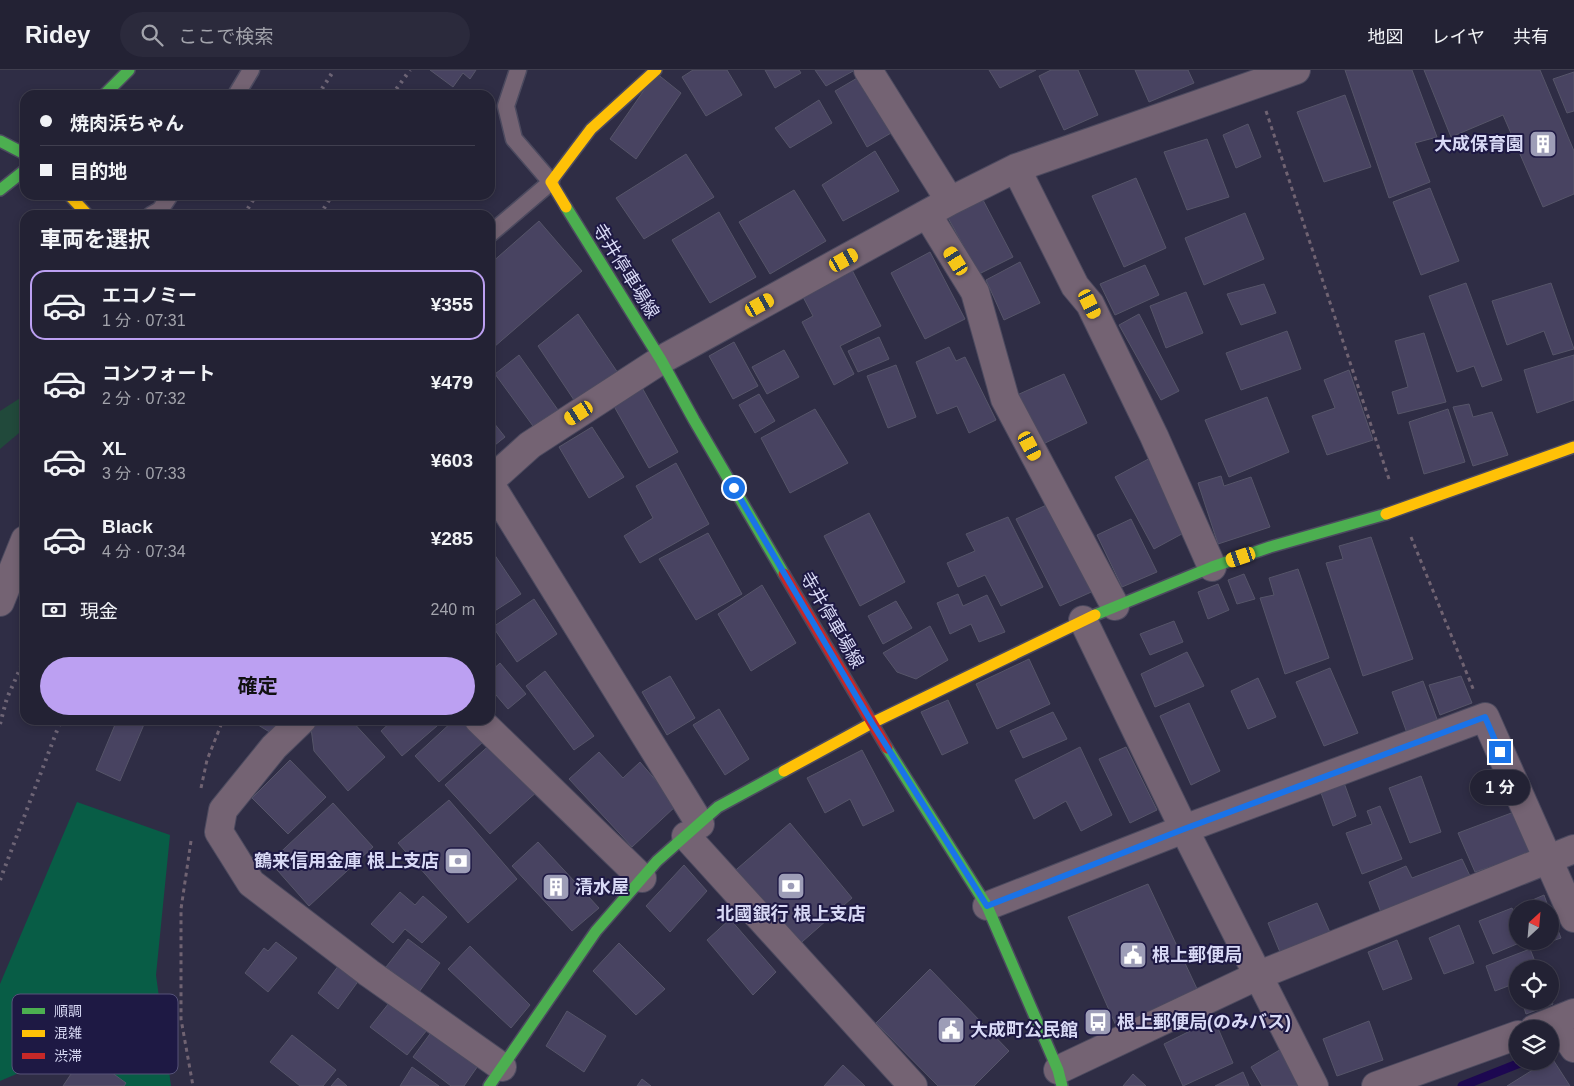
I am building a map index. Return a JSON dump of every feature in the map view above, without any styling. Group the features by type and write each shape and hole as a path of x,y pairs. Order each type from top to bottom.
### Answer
{"street":[{"path":"109,90 129,70"},
{"path":"551,182 591,129 656,70"},
{"path":"868,70 939,208 975,292 1005,399 1115,606"},
{"path":"495,477 530,445 661,360 1016,168 1296,70"},
{"path":"0,141 20,151"},
{"path":"1016,168 1075,286 1090,304 1154,436 1212,567"},
{"path":"0,190 20,174"},
{"name":"寺井停車場線","path":"551,182 661,360 694,420 872,723 987,906 1060,1078"},
{"path":"74,200 84,210"},
{"path":"297,725 274,747 224,810 219,832 251,884 370,973 496,1076 596,931 657,861 718,807 872,723 1115,606 1270,546 1400,510 1574,447"},
{"path":"495,491 693,830 913,1086"},
{"path":"0,602 20,552"},
{"path":"1083,620 1184,829 1314,1086"},
{"path":"987,906 1184,829 1485,717 1574,918"},
{"path":"484,725 642,878"},
{"path":"1060,1078 1259,975 1574,849"},
{"path":"1559,1027 1574,1048"},
{"path":"1376,1086 1509,1038"}],"lane":[{"path":"239,90 251,70"},
{"path":"495,230 551,182 514,140 506,106 518,70"}],"path":[{"path":"1257,85 1400,510 1485,717"},
{"path":"181,909 181,1019 194,1086"}],"green space":[{"path":"20,398 20,432 0,449 0,411"},
{"path":"77,802 170,835 156,975 159,994 12,994 12,1074 16,1074 0,1081 0,984"},
{"path":"114,1074 169,1074 171,1086 125,1086"}],"building":[{"path":"430,70 476,70 470,79 463,73 453,87"},
{"path":"693,70 727,70 742,95 706,116 682,77"},
{"path":"765,70 799,70 801,73 775,88"},
{"path":"815,70 855,70 826,86"},
{"path":"989,70 1036,70 1000,88"},
{"path":"1051,70 1078,70 1098,115 1064,130 1039,76"},
{"path":"1135,70 1188,70 1194,83 1149,102"},
{"path":"1345,70 1412,70 1437,137 1415,143 1430,182 1389,198"},
{"name":"大成保育園","path":"1424,70 1540,70 1574,151 1574,194 1543,207 1503,115 1451,137"},
{"path":"1574,72 1574,111 1567,113 1553,79"},
{"path":"656,73 681,93 636,159 610,139"},
{"path":"859,77 891,133 867,147 835,91"},
{"path":"1345,95 1371,167 1324,182 1297,112"},
{"path":"819,100 832,123 790,148 775,128"},
{"path":"1248,124 1261,157 1236,168 1223,135"},
{"path":"1207,139 1229,197 1187,210 1164,152"},
{"path":"875,151 899,191 843,221 822,185"},
{"path":"686,154 714,197 644,239 616,198"},
{"path":"1136,178 1166,248 1124,267 1092,196"},
{"path":"1430,188 1459,261 1421,275 1393,202"},
{"path":"794,190 826,241 770,274 739,222"},
{"path":"983,200 1013,257 979,274 947,216"},
{"path":"719,212 756,277 710,303 672,240"},
{"path":"1245,213 1264,259 1204,285 1185,238"},
{"path":"539,221 582,271 495,346 495,260"},
{"path":"930,252 965,319 925,339 891,273"},
{"path":"1020,262 1040,303 1004,320 986,280"},
{"path":"1145,265 1159,295 1115,315 1100,284"},
{"path":"852,270 881,326 840,346 854,374 834,385 802,322 813,316 802,295"},
{"path":"1466,283 1502,380 1482,387 1474,366 1457,372 1429,296"},
{"path":"1551,283 1574,349 1553,355 1544,331 1507,345 1492,301"},
{"path":"1264,284 1276,313 1241,325 1227,294"},
{"path":"1186,292 1203,333 1166,348 1150,306"},
{"path":"578,314 618,373 574,400 538,346"},
{"path":"1139,314 1179,391 1161,400 1119,325"},
{"path":"1287,331 1301,369 1241,390 1226,353"},
{"path":"1424,333 1446,402 1398,414 1392,392 1408,387 1395,341"},
{"path":"879,337 889,359 858,372 848,351"},
{"path":"734,342 758,386 733,399 709,356"},
{"path":"949,347 956,361 965,357 996,420 969,433 957,406 937,414 916,362"},
{"path":"784,350 799,377 767,394 752,367"},
{"path":"519,355 558,410 533,426 495,374"},
{"path":"1574,355 1574,400 1537,413 1524,370"},
{"path":"896,365 916,417 888,428 867,376"},
{"path":"1349,370 1373,440 1327,455 1312,416 1335,408 1324,380"},
{"path":"1064,374 1087,423 1041,445 1017,395"},
{"path":"640,384 678,452 649,468 611,401"},
{"path":"759,394 775,421 755,433 739,405"},
{"path":"1267,397 1289,452 1229,477 1205,420"},
{"path":"1469,404 1473,417 1492,412 1508,455 1473,466 1453,407"},
{"path":"815,409 848,463 790,493 761,438"},
{"path":"1448,409 1465,462 1424,474 1409,422"},
{"path":"495,424 505,437 495,445"},
{"path":"592,427 624,477 589,498 559,447"},
{"path":"1154,456 1191,529 1154,549 1115,477"},
{"path":"676,463 709,524 640,563 624,536 653,518 636,486"},
{"path":"1221,476 1224,486 1251,477 1270,527 1218,544 1198,483"},
{"path":"1053,502 1098,589 1060,606 1016,519"},
{"path":"869,513 905,582 860,606 824,536"},
{"path":"1008,517 1043,587 1001,606 985,575 958,587 947,563 975,551 966,534"},
{"path":"1131,519 1157,572 1122,587 1097,535"},
{"path":"708,533 742,594 696,620 659,559"},
{"path":"1371,537 1413,659 1363,676 1326,563 1343,559 1339,546"},
{"path":"495,555 521,594 495,611"},
{"path":"1298,569 1329,658 1285,674 1260,598 1274,595 1269,578"},
{"path":"1244,574 1255,599 1237,604 1228,580"},
{"path":"1218,584 1229,610 1208,619 1198,592"},
{"path":"762,585 796,643 751,671 718,614"},
{"path":"958,594 963,606 987,595 1005,632 979,642 971,624 950,634 937,603"},
{"path":"534,599 557,634 517,662 495,630 495,626"},
{"path":"896,601 912,628 883,644 868,616"},
{"path":"1174,621 1183,642 1150,655 1140,634"},
{"path":"930,626 948,660 916,679 897,672 883,653"},
{"path":"1187,652 1204,686 1155,707 1141,674"},
{"path":"1029,659 1050,704 997,729 976,684"},
{"path":"500,663 526,694 508,709 495,694 495,668"},
{"path":"1330,668 1358,733 1324,746 1296,682"},
{"path":"545,671 594,736 574,750 526,686"},
{"path":"670,676 695,718 667,735 642,692"},
{"path":"1461,676 1472,703 1440,715 1429,685"},
{"path":"1258,678 1276,717 1248,729 1231,691"},
{"path":"1423,681 1438,722 1407,733 1392,692"},
{"path":"948,700 968,743 942,755 921,712"},
{"path":"1189,703 1220,771 1191,785 1160,716"},
{"path":"719,709 749,759 725,775 693,725"},
{"path":"1053,712 1067,739 1023,758 1010,731"},
{"path":"115,725 144,725 120,781 96,770"},
{"path":"258,725 282,725 276,736"},
{"path":"314,725 356,725 385,757 348,791 314,751 311,728"},
{"path":"388,725 438,725 402,756 381,731"},
{"path":"449,725 470,725 484,741 439,782 415,756"},
{"path":"493,742 539,790 490,834 445,785"},
{"path":"1080,747 1112,815 1081,831 1066,801 1034,819 1015,780"},
{"path":"1126,747 1157,810 1130,823 1099,759"},
{"path":"862,750 894,811 863,826 850,799 825,813 807,778"},
{"path":"599,752 623,778 640,762 677,805 632,847 569,779"},
{"path":"290,760 326,797 288,834 252,798"},
{"path":"1421,776 1441,832 1410,843 1389,788"},
{"path":"1343,780 1356,816 1333,826 1320,790"},
{"name":"鶴来信用金庫 根上支店","path":"449,800 517,879 468,923 398,843"},
{"path":"333,803 373,847 309,906 270,862"},
{"path":"1380,806 1402,859 1362,874 1346,833 1372,824 1367,811"},
{"path":"1522,809 1538,851 1475,872 1458,833"},
{"name":"北國銀行 根上支店","path":"790,823 852,898 794,949 730,875"},
{"name":"清水屋","path":"538,842 599,908 572,931 512,866"},
{"path":"1462,859 1471,878 1382,915 1369,882 1406,866 1412,878"},
{"path":"684,865 707,891 670,932 646,906"},
{"path":"1148,884 1198,991 1117,1028 1068,917"},
{"path":"400,892 415,905 423,896 447,917 422,943 405,929 393,943 371,924"},
{"path":"1544,895 1546,900 1532,900"},
{"path":"1317,903 1332,937 1282,957 1268,923"},
{"path":"1509,909 1509,947 1493,954 1479,921"},
{"path":"730,919 776,972 753,995 707,940"},
{"path":"1459,925 1474,963 1444,974 1429,938"},
{"path":"408,939 440,963 419,992 386,967"},
{"path":"1397,940 1412,979 1383,990 1368,952"},
{"path":"276,942 297,958 268,992 245,973 264,948 268,951"},
{"path":"619,943 665,989 636,1015 593,971"},
{"path":"470,946 530,1005 511,1028 448,969"},
{"path":"1527,950 1530,950 1534,960 1509,960 1509,986 1495,991 1486,966"},
{"path":"342,961 362,976 338,1009 318,993"},
{"path":"930,969 1009,1051 974,1086 938,1086 876,1023"},
{"path":"393,998 431,1025 407,1055 370,1027"},
{"path":"1525,1010 1537,1010 1526,1014"},
{"path":"567,1011 606,1036 584,1072 546,1046"},
{"path":"1214,1019 1233,1063 1183,1086 1164,1044"},
{"path":"1369,1021 1383,1060 1337,1076 1323,1039"},
{"path":"435,1027 482,1060 464,1086 451,1086 413,1057"},
{"path":"292,1035 336,1070 323,1086 300,1086 270,1062"},
{"path":"1288,1045 1309,1086 1262,1086 1251,1067"},
{"path":"843,1065 865,1086 824,1086"},
{"path":"412,1067 439,1086 400,1086"},
{"path":"1559,1069 1570,1086 1507,1086 1533,1070"},
{"path":"1243,1072 1249,1086 1215,1086"},
{"path":"71,1074 114,1074 126,1083 124,1086 63,1086"},
{"path":"1133,1074 1146,1086 1123,1086"},
{"path":"338,1078 347,1086 331,1086"},
{"path":"642,1079 651,1086 637,1086"}],"waterway":[{"path":"1462,1086 1509,1067"}],"railway":[{"path":"321,90 334,70"},
{"path":"396,90 410,70"},
{"path":"247,210 253,200"},
{"path":"323,210 329,200"},
{"path":"0,724 7,698 20,669"},
{"path":"0,880 59,725"}],"traffic: fast":[{"path":"109,90 129,70"},
{"path":"0,141 20,151"},
{"path":"0,190 20,174"},
{"path":"566,207 661,360 784,574"},
{"path":"1095,615 1212,567 1270,547 1386,514"},
{"path":"887,748 987,906 1058,1070 1062,1086"},
{"path":"489,1086 596,931 657,861 718,807 784,771"}],"traffic: slow":[{"path":"566,207 551,182 591,129 656,70"},
{"path":"74,200 83,210"},
{"path":"1386,514 1574,447"},
{"path":"784,771 872,723 1095,615"}],"traffic: jam":[{"path":"784,574 887,748"}],"place":[{"name":"大成保育園","path":"1543,144"},
{"name":"鶴来信用金庫 根上支店","path":"458,861"},
{"name":"北國銀行 根上支店","path":"791,886"},
{"name":"清水屋","path":"556,887"},
{"name":"根上郵便局","path":"1133,955"},
{"name":"根上郵便局(のみバス)","path":"1098,1022"},
{"name":"大成町公民館","path":"951,1030"}],"route":[{"path":"734,488 872,723 987,906 1184,829 1485,717 1500,752"}]}
